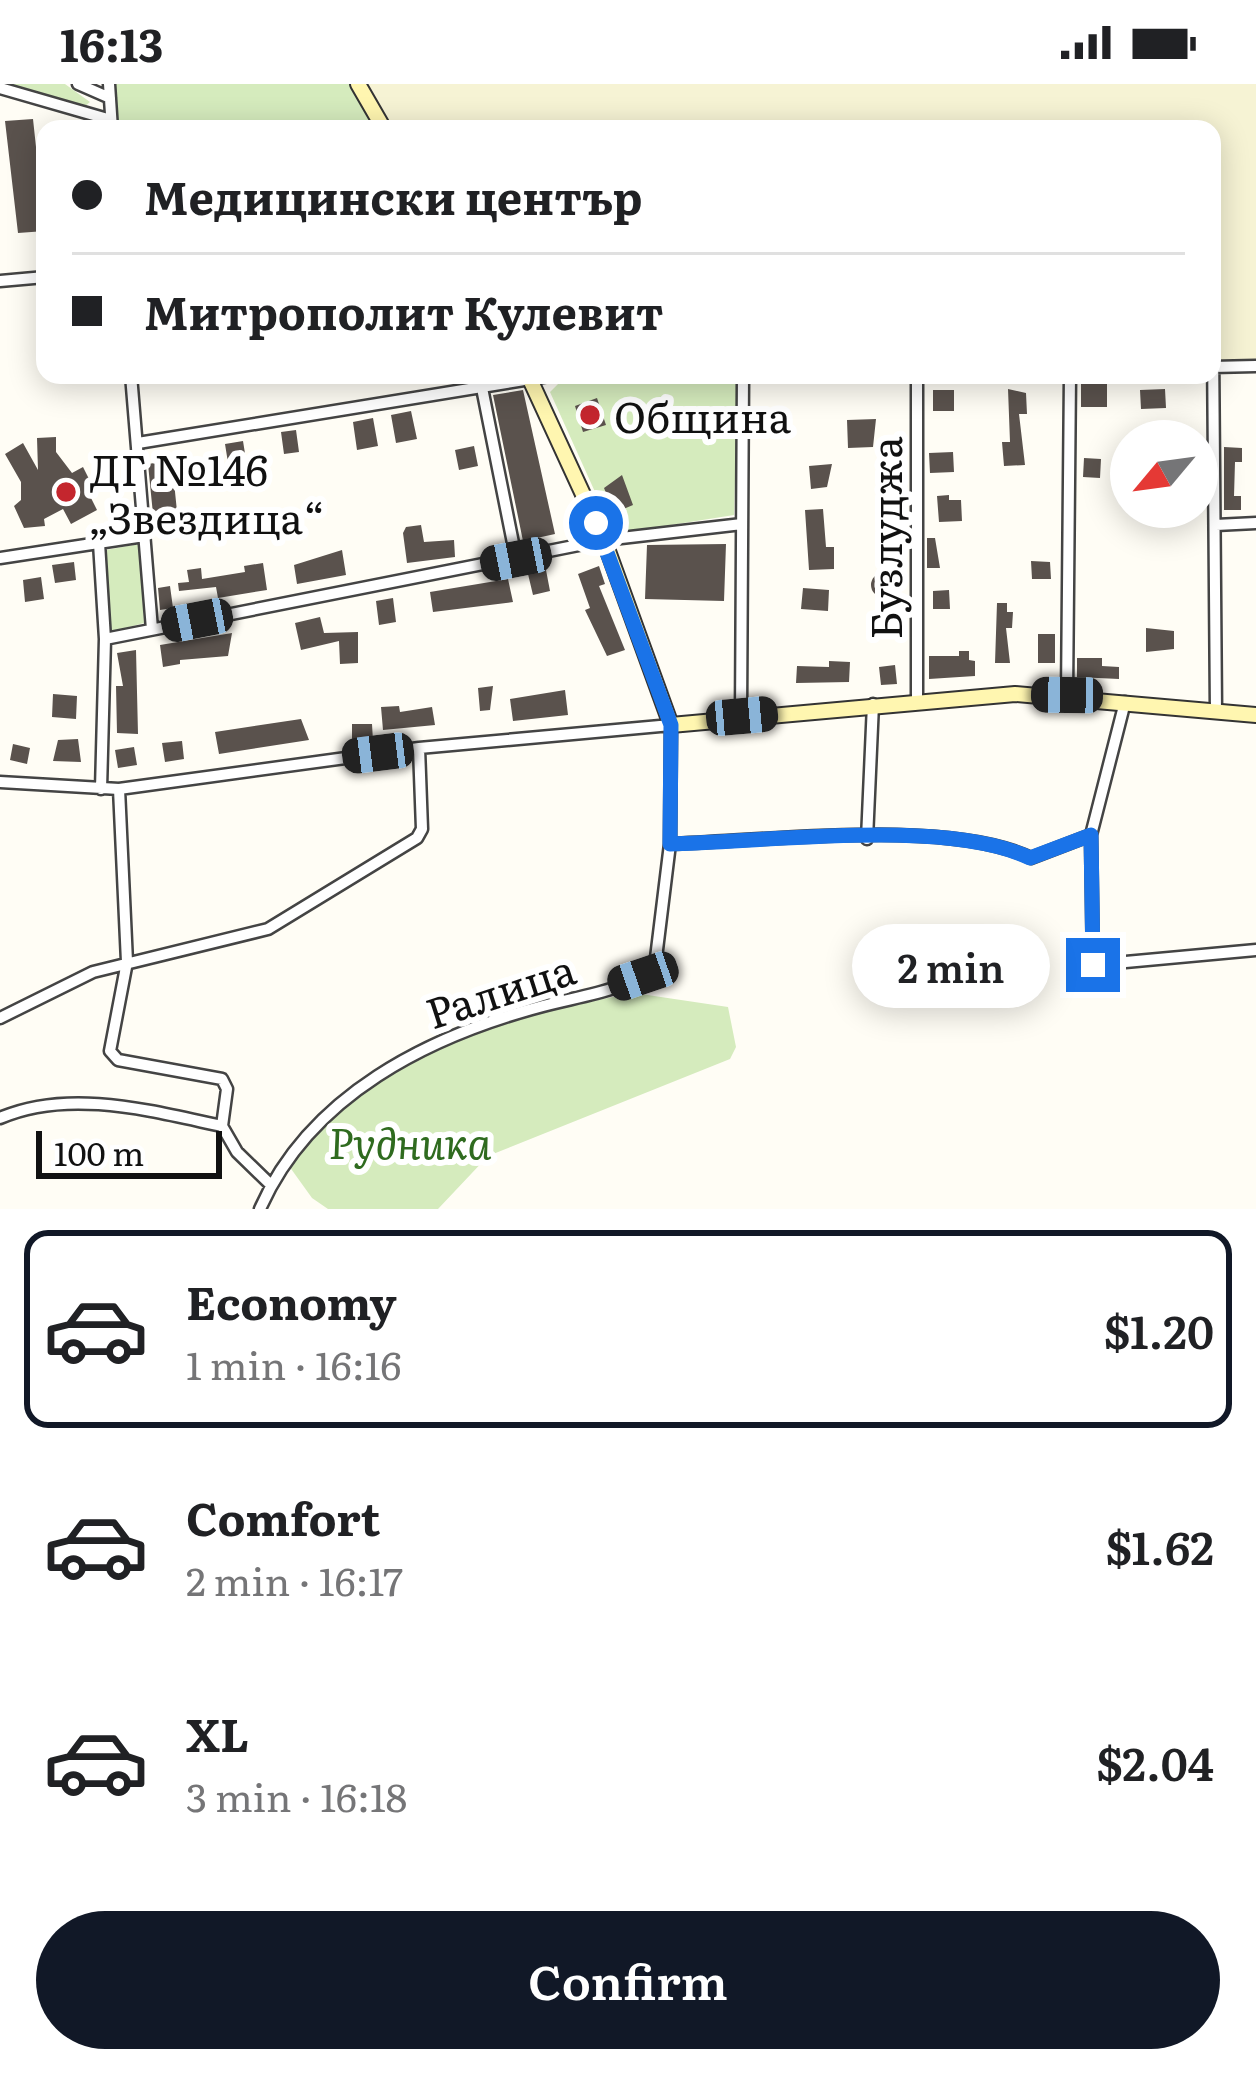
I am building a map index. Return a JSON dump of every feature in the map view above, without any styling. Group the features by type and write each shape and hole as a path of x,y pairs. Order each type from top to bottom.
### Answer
{"street":[{"path":"78,84 110,98"},
{"path":"109,84 112,120"},
{"path":"358,84 379,120"},
{"path":"0,88 100,120"},
{"path":"0,280 36,278"},
{"path":"1221,367 1256,366"},
{"path":"132,384 152,629"},
{"path":"138,443 475,384"},
{"path":"481,384 516,559"},
{"path":"532,384 604,540 671,725"},
{"path":"742,716 743,384"},
{"name":"Бузлуджа","path":"917,384 917,700"},
{"path":"1067,695 1070,384"},
{"path":"1212,384 1213,420"},
{"path":"1218,525 1256,523"},
{"path":"105,639 604,540 742,524"},
{"path":"1216,528 1216,710"},
{"path":"0,558 144,536"},
{"path":"99,543 105,639 101,789"},
{"path":"0,782 119,790 419,748 917,700 1067,695 1256,716"},
{"path":"1125,702 1091,835 1093,965 1256,950"},
{"path":"867,839 873,704"},
{"name":"Ралица","path":"260,1209 271,1185 320,1122 428,1044 499,1017 643,976 661,950 670,844 671,725"},
{"path":"0,1018 127,962 282,923 417,838 422,829 419,748"},
{"path":"119,790 127,962 111,1054 222,1078 227,1097 222,1126 237,1152 271,1185"},
{"path":"670,844 981,841 1030,858 1091,835"},
{"path":"0,1118 36,1106 91,1104 222,1126"}],"shaded area":[{"path":"358,84 1256,84 1256,366 1221,367 1221,120 379,120"}],"green space":[{"path":"3,84 65,84 90,102 83,108"},
{"path":"109,84 358,84 379,120 111,120"},
{"path":"558,384 738,384 734,515 614,534 550,392"},
{"path":"139,544 144,623 110,632 106,550"},
{"name":"Рудника","path":"634,993 728,1007 736,1047 730,1059 488,1156 438,1209 328,1209 312,1198 289,1166 362,1094 444,1046 535,1015"}],"building":[{"path":"33,119 36,232 18,233 5,121"},
{"path":"1081,384 1107,384 1107,407 1081,407"},
{"path":"1008,389 1026,393 1027,414 1019,414 1025,465 1004,466 1002,442 1010,442"},
{"path":"1165,389 1166,408 1141,409 1140,390"},
{"path":"523,390 555,534 523,541 493,395"},
{"path":"933,390 954,390 954,411 933,411"},
{"name":"Община","path":"597,398 606,425 583,432 575,406"},
{"path":"411,411 417,439 396,443 391,415"},
{"path":"373,418 378,446 357,450 353,422"},
{"path":"876,419 873,447 848,448 847,420"},
{"path":"296,430 299,452 284,454 281,432"},
{"path":"56,437 56,452 72,473 83,467 95,491 89,494 97,510 71,524 63,509 44,519 45,526 24,528 14,506 21,500 21,482 5,454 23,443 38,470 37,438"},
{"path":"243,441 247,466 229,469 225,444"},
{"path":"474,446 478,466 459,470 455,450"},
{"path":"1224,447 1242,448 1242,462 1235,462 1234,496 1241,496 1241,510 1224,510"},
{"path":"953,452 954,472 930,473 929,453"},
{"path":"1084,458 1101,459 1100,478 1083,477"},
{"path":"181,459 185,480 174,482 178,521 154,524 148,464"},
{"path":"832,464 827,487 811,489 809,466"},
{"path":"622,475 633,505 614,513 604,488"},
{"path":"949,495 949,500 961,500 962,521 939,522 937,496"},
{"path":"823,509 826,547 834,547 834,569 809,570 805,510"},
{"path":"234,516 238,535 208,534 206,522"},
{"path":"421,525 424,542 454,540 455,557 407,563 403,533 406,527"},
{"path":"927,538 935,538 940,568 927,568"},
{"path":"726,544 724,601 645,599 647,545"},
{"path":"342,550 346,575 297,584 294,565"},
{"path":"1031,561 1050,562 1051,579 1032,579"},
{"path":"74,562 76,580 55,583 52,565"},
{"path":"263,563 267,590 218,598 216,587 179,591 178,583 189,582 187,570 201,568 202,579 245,572 244,566"},
{"path":"599,566 605,584 599,586 625,650 607,656 585,610 590,608 578,574"},
{"path":"546,570 550,591 533,595 528,574"},
{"path":"883,573 892,576 892,594 883,597 874,594 871,585 874,576"},
{"path":"41,577 44,599 25,602 23,580"},
{"path":"508,579 513,602 433,612 430,592"},
{"path":"170,586 173,608 160,610 158,588"},
{"path":"803,588 829,590 828,611 801,609"},
{"path":"949,590 950,609 933,609 933,591"},
{"path":"393,598 396,622 379,625 376,601"},
{"path":"997,603 1007,603 1007,612 1013,612 1012,628 1006,628 1010,663 995,663"},
{"path":"320,617 324,633 358,632 358,663 340,664 339,641 301,650 295,623"},
{"path":"1146,628 1174,631 1174,649 1146,652"},
{"path":"232,633 228,656 180,660 180,664 163,667 160,645"},
{"path":"1038,634 1055,634 1055,663 1038,663"},
{"path":"136,650 138,734 117,733 116,686 123,686 117,653"},
{"path":"959,651 969,651 975,676 929,679 929,656 959,656"},
{"path":"1077,658 1102,658 1102,666 1119,667 1119,679 1077,677"},
{"path":"829,661 850,662 849,682 796,683 797,666 829,667"},
{"path":"895,665 897,684 881,685 879,667"},
{"path":"493,686 490,710 480,711 478,688"},
{"path":"565,690 568,715 513,721 510,699"},
{"path":"53,694 77,696 76,719 52,717"},
{"path":"399,706 400,712 432,707 435,725 383,730 381,707"},
{"path":"301,719 309,740 219,754 215,732"},
{"path":"352,724 372,724 373,741 352,742"},
{"path":"78,739 81,762 53,761 58,740"},
{"path":"182,741 184,759 165,762 162,743"},
{"path":"13,744 30,748 27,764 10,760"},
{"path":"134,747 137,765 118,768 115,750"}],"place":[{"name":"Община","path":"590,415"},
{"name":"ДГ №146 „Звездица“","path":"66,492"}],"route":[{"path":"596,523 671,725 670,844 953,838 1009,848 1030,858 1044,857 1091,835 1093,965"}]}
